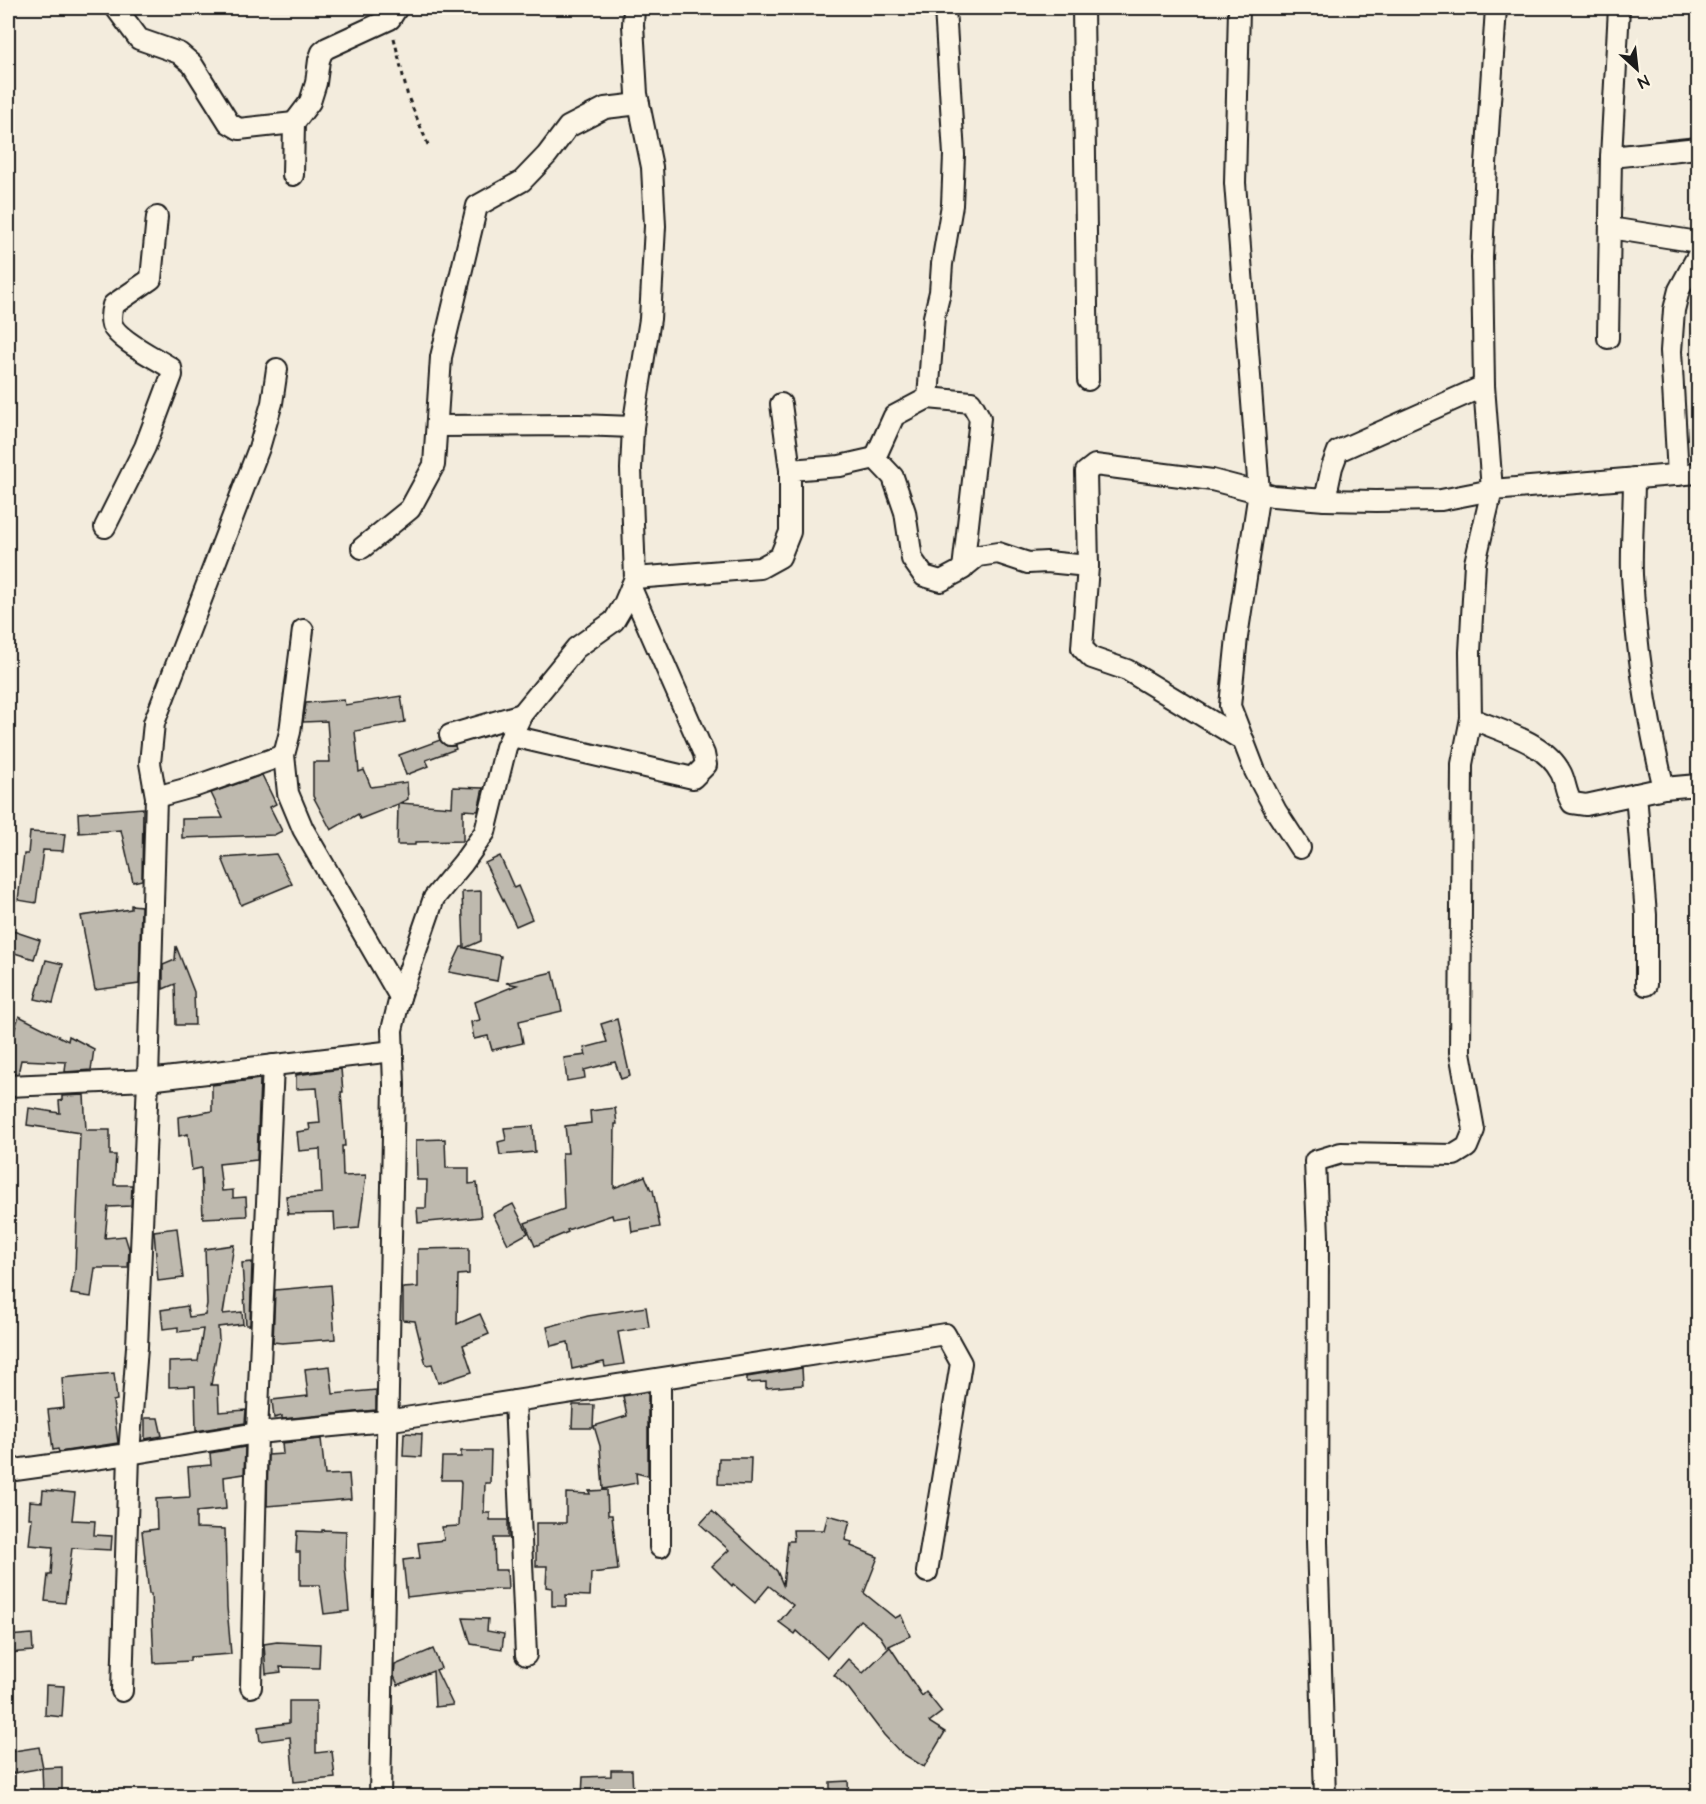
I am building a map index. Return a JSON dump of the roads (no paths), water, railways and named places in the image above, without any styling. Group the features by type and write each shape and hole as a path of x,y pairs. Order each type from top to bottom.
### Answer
{"street":[{"path":"116,8 139,39 179,53 192,64 230,123 239,129 294,123"},
{"path":"512,736 693,778 706,765 704,754 633,583 631,469 633,427 650,319 655,226 652,166 639,104 633,37 634,8"},
{"path":"928,398 934,317 940,292 953,195 954,155 945,8"},
{"path":"1083,8 1088,380"},
{"path":"1239,8 1235,183 1259,492 1237,637 1230,706 1255,771 1276,811 1300,848"},
{"path":"1325,1797 1317,1542 1318,1237 1315,1161 1341,1153 1454,1155 1467,1146 1474,1130 1460,1052 1462,764 1472,718 1470,652 1475,562 1492,490 1484,386 1482,256 1496,8"},
{"path":"1608,338 1611,157 1618,8"},
{"path":"293,175 294,123 310,102 322,52 394,13"},
{"path":"362,548 410,510 434,465 441,357 477,206 522,181 547,155 568,127 605,108 639,104"},
{"path":"1611,157 1698,148"},
{"path":"105,527 145,447 172,375 171,368 126,341 113,327 110,316 112,305 151,279 157,217"},
{"path":"1610,228 1698,242"},
{"path":"1678,475 1671,351 1674,310 1679,290 1698,255"},
{"path":"122,1691 129,1454 137,1347 148,1080 156,797 150,763 154,723 188,639 259,448 272,403 277,369"},
{"path":"1325,500 1338,451 1484,386"},
{"path":"876,458 894,416 928,398 971,402 980,418 963,569"},
{"path":"633,583 760,568 780,557 790,532 790,470 781,404"},
{"path":"438,426 633,427"},
{"path":"790,470 840,466 876,458"},
{"path":"876,458 893,477 905,512 912,559 924,576 940,581 963,569 978,556 998,553 1028,563 1047,562 1088,566"},
{"path":"1244,741 1127,670 1092,658 1082,648 1088,566 1086,472 1095,465 1212,480 1273,496 1325,500 1441,500 1492,490 1698,473"},
{"path":"1634,478 1632,572 1639,653 1664,789"},
{"path":"380,1797 392,1030 400,998 434,898 485,832 506,747 522,714 576,648 614,621 633,583"},
{"path":"303,630 290,732 284,755 288,793 303,829 400,998"},
{"path":"450,735 522,714"},
{"path":"1472,718 1513,735 1551,758 1562,774 1565,793 1572,803 1586,805 1664,789 1698,785"},
{"path":"156,797 196,786 284,755"},
{"path":"1636,795 1646,915 1646,985"},
{"path":"8,1086 148,1080 393,1051"},
{"path":"251,1688 257,1433 273,1065"},
{"path":"8,1472 257,1433 386,1421 945,1334 961,1363 927,1572"},
{"path":"660,1379 660,1547"},
{"path":"515,1401 526,1655"}]}
